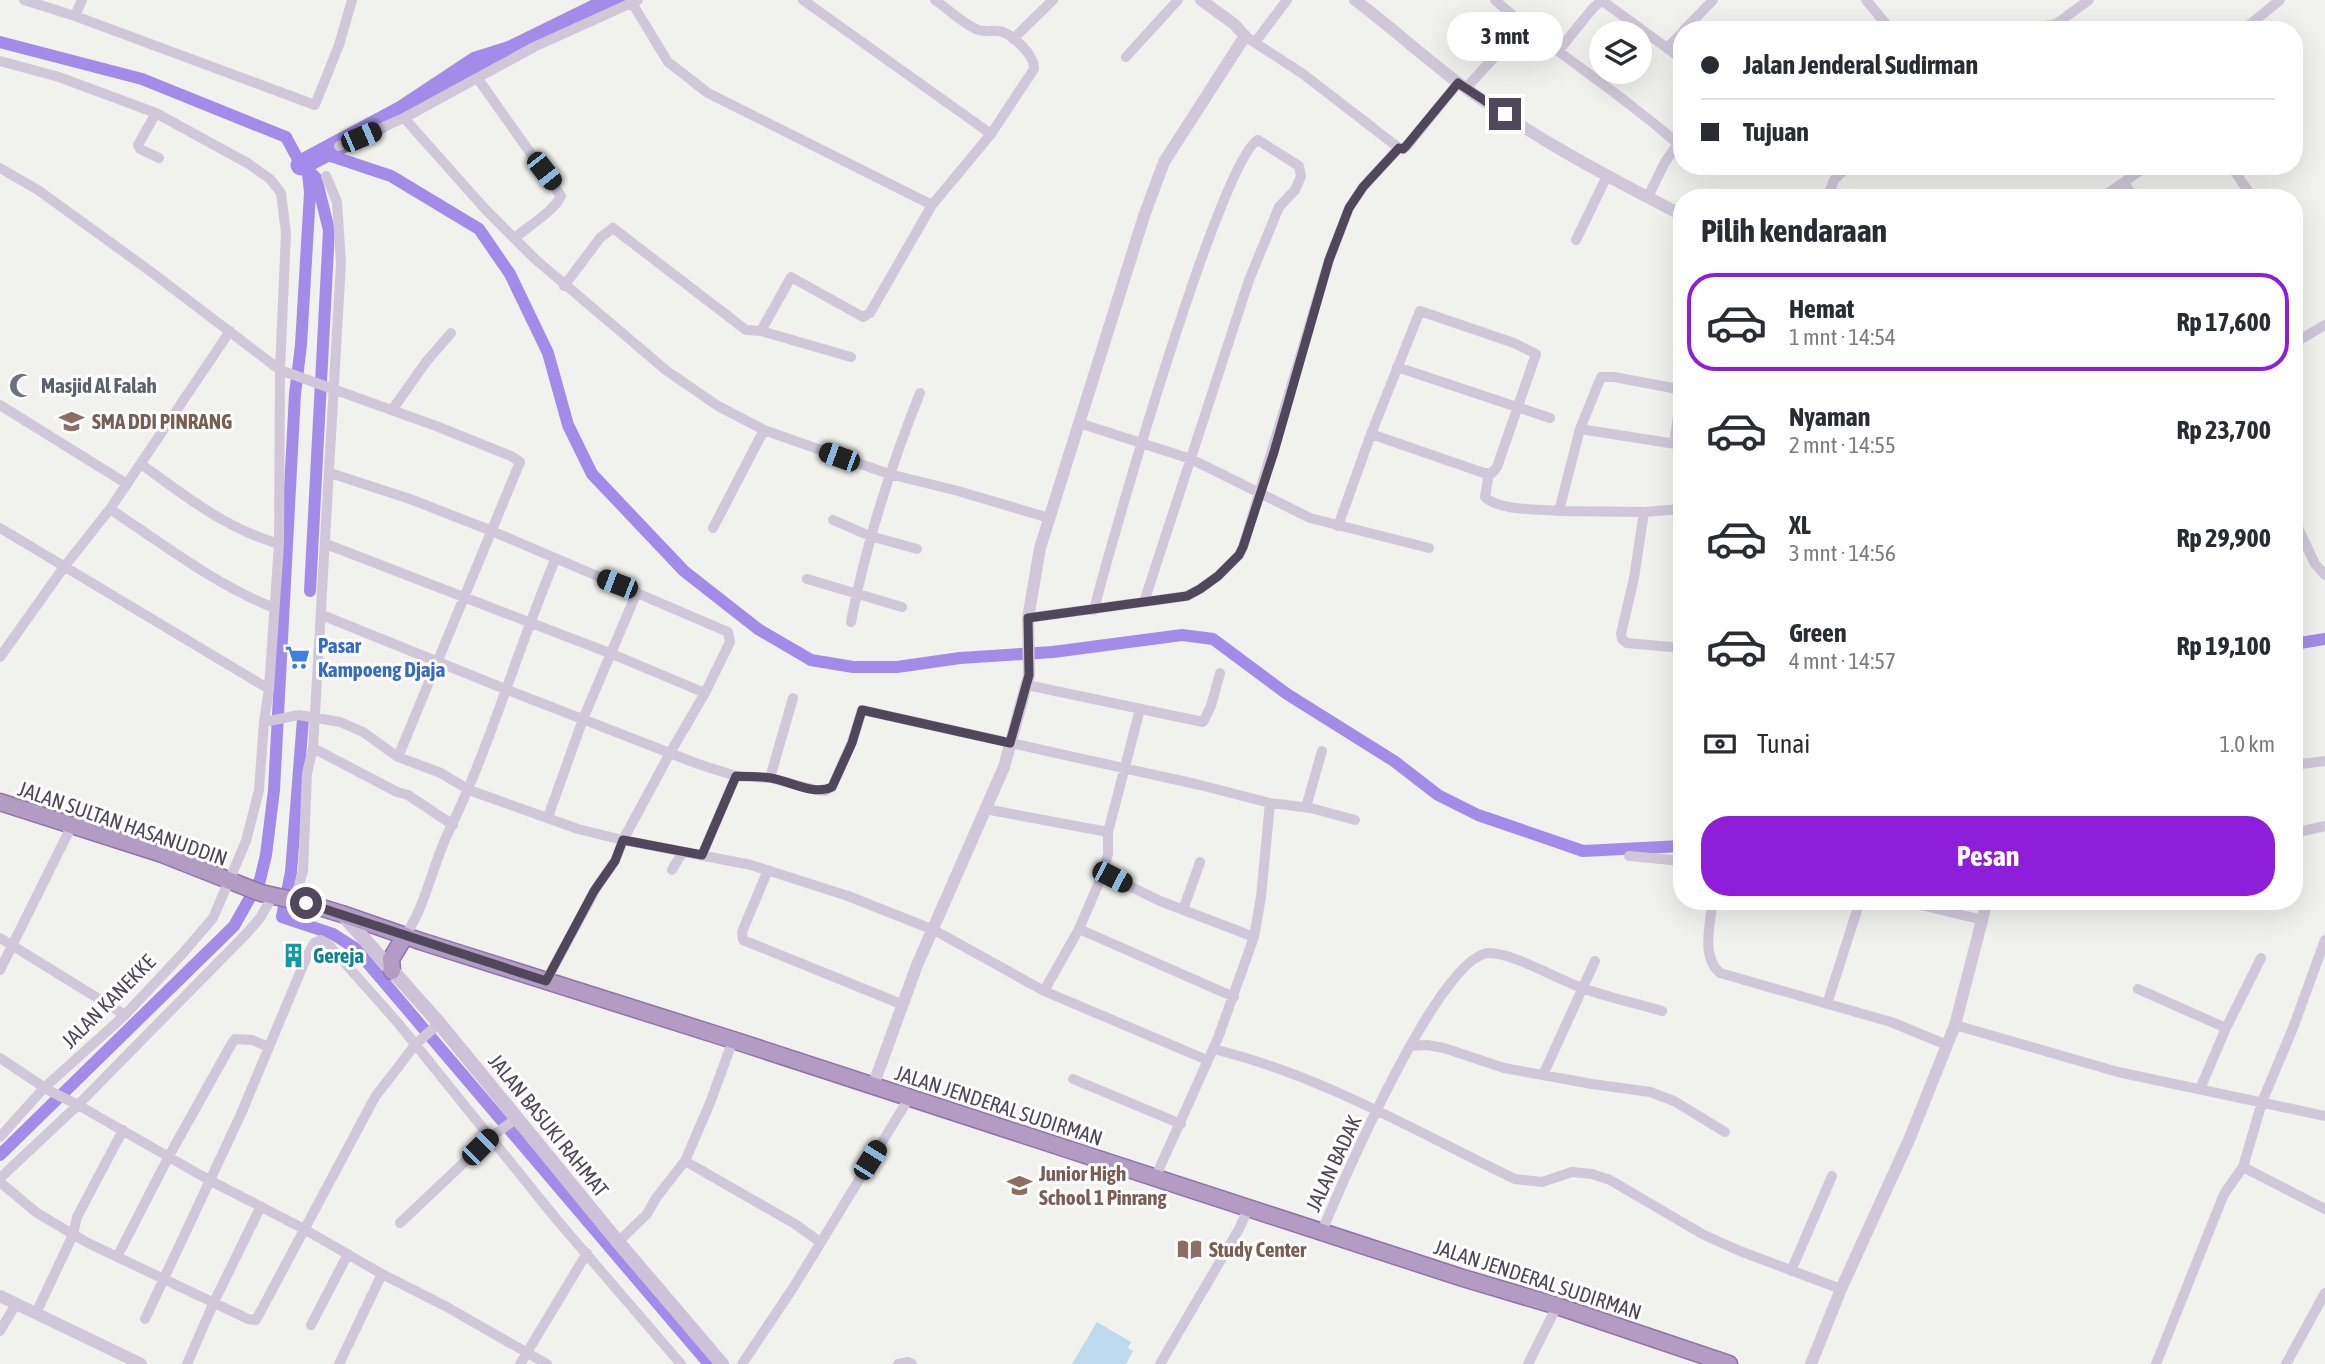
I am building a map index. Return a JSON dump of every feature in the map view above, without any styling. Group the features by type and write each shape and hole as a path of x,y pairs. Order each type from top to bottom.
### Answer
{"highway":[{"name":"JALAN SULTAN HASANUDDIN","path":"0,802 162,854 231,883 278,897"},
{"name":"JALAN JENDERAL SUDIRMAN","path":"278,897 342,914 1729,1364"},
{"path":"392,971 391,959 405,936"}],"main road":[{"name":"JALAN BASUKI RAHMAT","path":"342,914 392,971 512,1121 722,1364"}],"street":[{"path":"24,0 75,16 315,105 339,45 352,0"},
{"path":"75,16 82,0"},
{"path":"803,0 991,134"},
{"path":"761,331 791,277 863,317 875,307 932,205 991,134 1034,69 1030,57 1013,39 1001,31 984,32 974,28 935,0"},
{"path":"1013,39 1053,0"},
{"path":"1126,57 1178,0"},
{"path":"1201,0 1403,149 1462,85 1524,25"},
{"path":"873,1086 901,1004 997,785 1027,685 1030,665 1028,622 1040,548 1144,216 1164,162 1250,38 1287,0"},
{"path":"1355,0 1462,85 1550,143 1673,210"},
{"path":"1495,0 1524,25 1673,137"},
{"path":"1693,21 1713,0"},
{"path":"1866,0 1884,21"},
{"path":"2060,21 2090,0"},
{"path":"2254,21 2280,0"},
{"path":"339,146 404,118 534,47 635,1 668,62 708,93 932,205"},
{"path":"1558,51 1600,2 1607,4 1673,52"},
{"path":"1667,48 1673,42"},
{"name":"JALAN KANEKKE","path":"0,61 59,78 156,113 260,171 281,193 286,233 279,544 269,689 258,790 246,841 231,883 213,918 125,1015 46,1089 0,1137"},
{"path":"478,79 561,196 560,200 514,238"},
{"path":"156,113 138,145 140,149 159,158"},
{"path":"404,118 514,238 565,286 667,371 718,406 764,430 889,474 1049,518"},
{"path":"1094,610 1177,330 1222,203 1240,163 1258,140 1299,166 1301,176 1295,190 1279,207 1267,232 1230,336 1144,602"},
{"path":"1028,622 1187,596 1200,589 1231,563 1243,547 1261,494 1329,260 1349,208 1363,187 1399,148"},
{"path":"1647,197 1673,151"},
{"path":"0,168 38,190 281,370 392,410 511,456 520,462 398,757"},
{"path":"2115,189 2135,175"},
{"path":"1576,240 1607,176"},
{"path":"326,177 337,202 341,235 326,544 313,748 307,773 303,870 246,934 74,1103 0,1180 37,1213 73,1235 247,1319 256,1320 375,1097 415,1045 435,1027"},
{"path":"2124,183 2128,189"},
{"path":"565,286 600,238 613,229 746,330 761,331 851,356"},
{"path":"1338,526 1420,311 1532,350 1536,354 1497,467 1489,473 1485,497 1488,501 1499,505 1559,511 1673,510"},
{"path":"2303,338 2325,325"},
{"path":"1,653 110,509 230,331"},
{"path":"392,410 426,362 451,334"},
{"path":"1397,367 1550,418"},
{"path":"1559,511 1580,429 1601,377 1673,388"},
{"path":"851,622 870,536 889,474 920,393"},
{"path":"0,405 127,484"},
{"path":"1079,423 1191,459 1310,518 1429,548"},
{"path":"1580,429 1673,443"},
{"path":"713,528 764,430"},
{"path":"1371,435 1489,473"},
{"path":"141,464 214,516 242,531 279,544"},
{"path":"330,473 410,499 492,531 728,632 731,639 705,694 623,840 615,861 594,891 546,981"},
{"path":"110,509 206,574 233,590 274,607"},
{"path":"1644,512 1622,639 1627,643 1673,647"},
{"path":"833,520 870,536 916,549"},
{"path":"0,528 269,689"},
{"path":"2303,538 2315,564 2325,575"},
{"path":"326,544 612,654 705,694"},
{"path":"405,936 417,919 434,868 469,790 529,622 555,560"},
{"path":"807,579 902,607"},
{"path":"548,817 583,719 637,592"},
{"path":"321,615 505,689 736,776 770,778 825,791 832,787 847,755 862,710 1355,820"},
{"path":"1027,685 1203,722 1211,706 1220,673"},
{"path":"770,778 793,698"},
{"path":"1044,991 1079,929 1103,873 1108,854 1108,832 1140,709"},
{"path":"264,722 299,715 340,722 363,732 398,757 441,773 469,790 578,829 768,870 828,889 934,930 1044,991 1207,1060"},
{"path":"313,748 397,792 408,795 453,825"},
{"path":"1306,807 1322,751"},
{"path":"2303,764 2325,761"},
{"path":"702,855 736,776"},
{"path":"1155,1178 1213,1049 1254,937 1261,897 1270,803"},
{"path":"985,809 1108,832"},
{"path":"0,970 72,825"},
{"path":"2303,831 2325,826"},
{"path":"672,870 682,853"},
{"path":"1629,856 1673,860"},
{"path":"1183,910 1200,862"},
{"path":"768,870 742,932 743,940 901,1004"},
{"path":"1103,873 1183,910 1254,937"},
{"path":"1712,910 1708,943 1711,964 1720,974 1891,1022 1947,1045"},
{"path":"1827,1004 1857,910"},
{"path":"1941,910 1983,920"},
{"path":"1811,1364 1841,1289 1909,1140 1955,1025 1985,910"},
{"path":"1079,929 1234,997"},
{"path":"0,938 14,944 125,1015"},
{"path":"145,1319 241,1114 291,989 317,940 324,941 342,959 491,1137 556,1220 587,1253 677,1362"},
{"path":"2157,1364 2224,1194 2243,1167 2262,1102 2325,940"},
{"name":"JALAN BADAK","path":"1322,1231 1410,1046 1450,983 1473,960 1491,953 1582,987"},
{"path":"2200,1089 2226,1028 2261,958"},
{"path":"1543,1075 1595,961"},
{"path":"1582,987 1662,1011"},
{"path":"2138,989 2226,1028"},
{"path":"1955,1025 2118,1072 2325,1115"},
{"path":"117,1257 169,1156 235,1039 251,1040 269,1047"},
{"path":"618,1242 647,1213 685,1161 733,1040"},
{"path":"1410,1046 1444,1048 1504,1068 1650,1092 1674,1101 1725,1132"},
{"path":"1213,1049 1279,1067 1355,1098 1521,1181 1542,1182 1573,1171 1610,1180 1704,1235 1841,1289"},
{"path":"0,1058 46,1089 382,1274 416,1289 547,1364"},
{"path":"1073,1079 1181,1124"},
{"path":"743,1364 909,1098"},
{"path":"400,1223 491,1137 512,1121"},
{"path":"36,1313 73,1235 81,1209 122,1130"},
{"path":"685,1161 795,1224 820,1242"},
{"path":"2243,1167 2325,1209"},
{"path":"1791,1271 1832,1176"},
{"path":"187,1364 261,1206"},
{"path":"1160,1364 1239,1229 1249,1207"},
{"path":"520,1364 587,1253"},
{"path":"311,1325 348,1254"},
{"path":"339,1364 382,1274"},
{"path":"2286,1364 2325,1293"},
{"path":"0,1296 117,1359 141,1364"},
{"path":"0,1331 16,1304"},
{"path":"1528,1364 1557,1306"},
{"path":"898,1364 912,1364"}],"shaded area":[{"path":"1097,1322 1131,1342 1128,1348 1133,1351 1126,1364 1072,1364"}],"waterway":[{"path":"301,165 402,111 476,62 511,51 615,0"},
{"path":"0,42 142,79 286,137 301,165 328,155 391,176 479,229 510,274 548,353 568,425 592,474 684,571 758,629 811,660 853,667 897,667 960,658 1053,652 1182,635 1213,639 1287,694 1394,761 1438,795 1478,815 1583,851 1673,846"},
{"path":"0,1155 234,926 260,880 274,790 295,394 301,345 310,193 308,173 301,165"},
{"path":"310,591 329,230 316,178 312,174"},
{"path":"2303,643 2325,639"},
{"path":"303,719 291,872 282,917 333,934 355,948 709,1364"}],"place":[{"name":"Masjid Al Falah","path":"21,385"},
{"name":"SMA DDI PINRANG","path":"72,421"},
{"name":"Pasar Kampoeng Djaja","path":"298,657"},
{"name":"Gereja","path":"293,955"},
{"name":"Junior High School 1 Pinrang","path":"1019,1185"},
{"name":"Study Center","path":"1189,1249"}],"route":[{"path":"306,903 546,981 594,891 615,861 623,840 702,855 736,776 770,778 825,791 832,787 837,779 862,710 1010,743 1029,675 1028,618 1187,596 1218,576 1239,555 1274,452 1329,260 1349,208 1363,187 1399,148 1406,146 1458,83 1505,114"}]}
